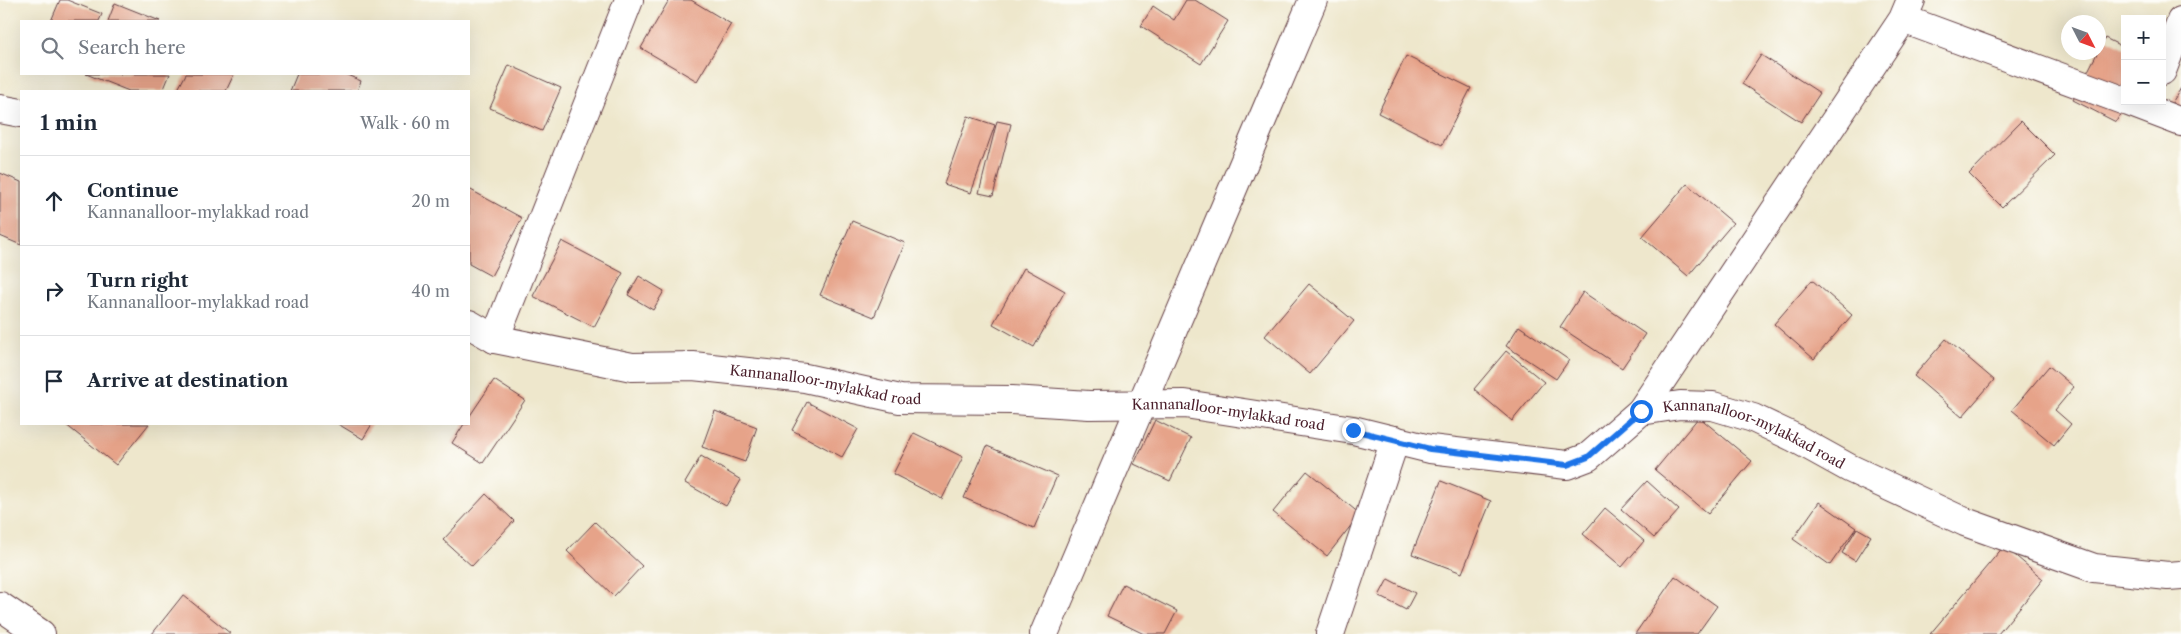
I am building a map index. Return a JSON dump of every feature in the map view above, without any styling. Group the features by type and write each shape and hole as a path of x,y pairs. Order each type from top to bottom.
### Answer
{"street":[{"path":"495,338 629,0"},
{"path":"1044,634 1313,0"},
{"path":"1641,411 1907,9 2121,96"},
{"path":"2166,60 2181,21"},
{"path":"2142,105 2181,122"},
{"path":"0,108 20,112"},
{"name":"Kannanalloor-mylakkad road","path":"470,325 495,338 632,366 693,366 805,378 900,399 1012,400 1090,405 1185,404 1353,430 1430,449 1567,465 1588,457 1641,411 1680,405 1713,406 1753,418 1794,437 1849,468 1965,522 2094,568 2168,576 2181,575"},
{"path":"1330,634 1395,440"},
{"path":"0,606 41,634"}],"building":[{"path":"60,0 67,0 102,14 99,20 51,20"},
{"path":"669,0 691,0 731,24 697,81 641,48"},
{"path":"1186,0 1195,0 1228,21 1201,64 1141,26 1153,6 1174,20"},
{"path":"115,3 158,20 108,20"},
{"path":"2106,38 2121,46 2121,105 2125,105 2116,122 2073,100 2094,60 2106,60"},
{"path":"1761,55 1820,93 1801,122 1742,84"},
{"path":"1406,56 1471,88 1442,145 1378,113"},
{"path":"509,65 561,88 542,131 490,108"},
{"path":"89,75 170,75 163,90 126,90"},
{"path":"185,75 234,75 226,90 178,90"},
{"path":"297,75 347,75 361,81 357,90 290,90"},
{"path":"2181,88 2181,137 2159,124"},
{"path":"968,116 995,125 971,193 944,184"},
{"path":"997,121 1011,124 993,196 979,193"},
{"path":"2021,121 2055,155 2002,207 1969,174"},
{"path":"0,173 20,182 20,245 0,236"},
{"path":"1687,184 1733,223 1688,276 1642,237"},
{"path":"470,190 522,218 491,276 470,265"},
{"path":"852,221 905,243 874,317 820,295"},
{"path":"562,241 623,273 594,327 533,296"},
{"path":"1024,268 1065,291 1034,347 993,324"},
{"path":"639,276 664,291 653,310 628,295"},
{"path":"1812,280 1852,315 1814,359 1774,324"},
{"path":"1309,284 1354,321 1310,374 1265,336"},
{"path":"1583,292 1645,334 1622,368 1560,327"},
{"path":"1519,326 1569,360 1556,379 1506,346"},
{"path":"1946,339 1994,380 1962,417 1914,376"},
{"path":"1506,351 1544,382 1512,421 1474,389"},
{"path":"2049,366 2074,387 2055,410 2071,424 2054,445 2012,410"},
{"path":"494,380 525,400 483,463 452,443 463,425 470,425 470,416"},
{"path":"807,402 858,429 842,457 792,430"},
{"path":"715,411 757,427 745,462 702,447"},
{"path":"1699,417 1752,461 1708,514 1655,470"},
{"path":"1155,420 1191,438 1170,481 1134,464"},
{"path":"66,425 148,425 116,465"},
{"path":"340,425 371,425 363,439"},
{"path":"914,433 963,457 942,499 893,474"},
{"path":"987,446 1057,476 1034,528 964,498"},
{"path":"701,456 741,480 726,506 685,483"},
{"path":"1307,471 1360,514 1327,556 1273,512"},
{"path":"1441,481 1491,501 1462,573 1412,554"},
{"path":"1647,481 1679,510 1654,538 1621,509"},
{"path":"486,494 514,521 472,566 443,540"},
{"path":"1819,502 1856,528 1830,565 1793,539"},
{"path":"1605,508 1644,541 1622,567 1583,534"},
{"path":"595,522 642,566 614,596 567,551"},
{"path":"1857,528 1871,536 1855,561 1842,553"},
{"path":"2004,546 2043,579 1998,634 1930,634"},
{"path":"1675,576 1717,606 1697,634 1635,634"},
{"path":"1388,579 1415,593 1406,610 1379,596"},
{"path":"1123,584 1177,611 1165,634 1144,634 1107,616"},
{"path":"183,595 231,634 152,634"}],"route":[{"path":"1353,430 1430,449 1567,465 1588,457 1641,411"}]}
